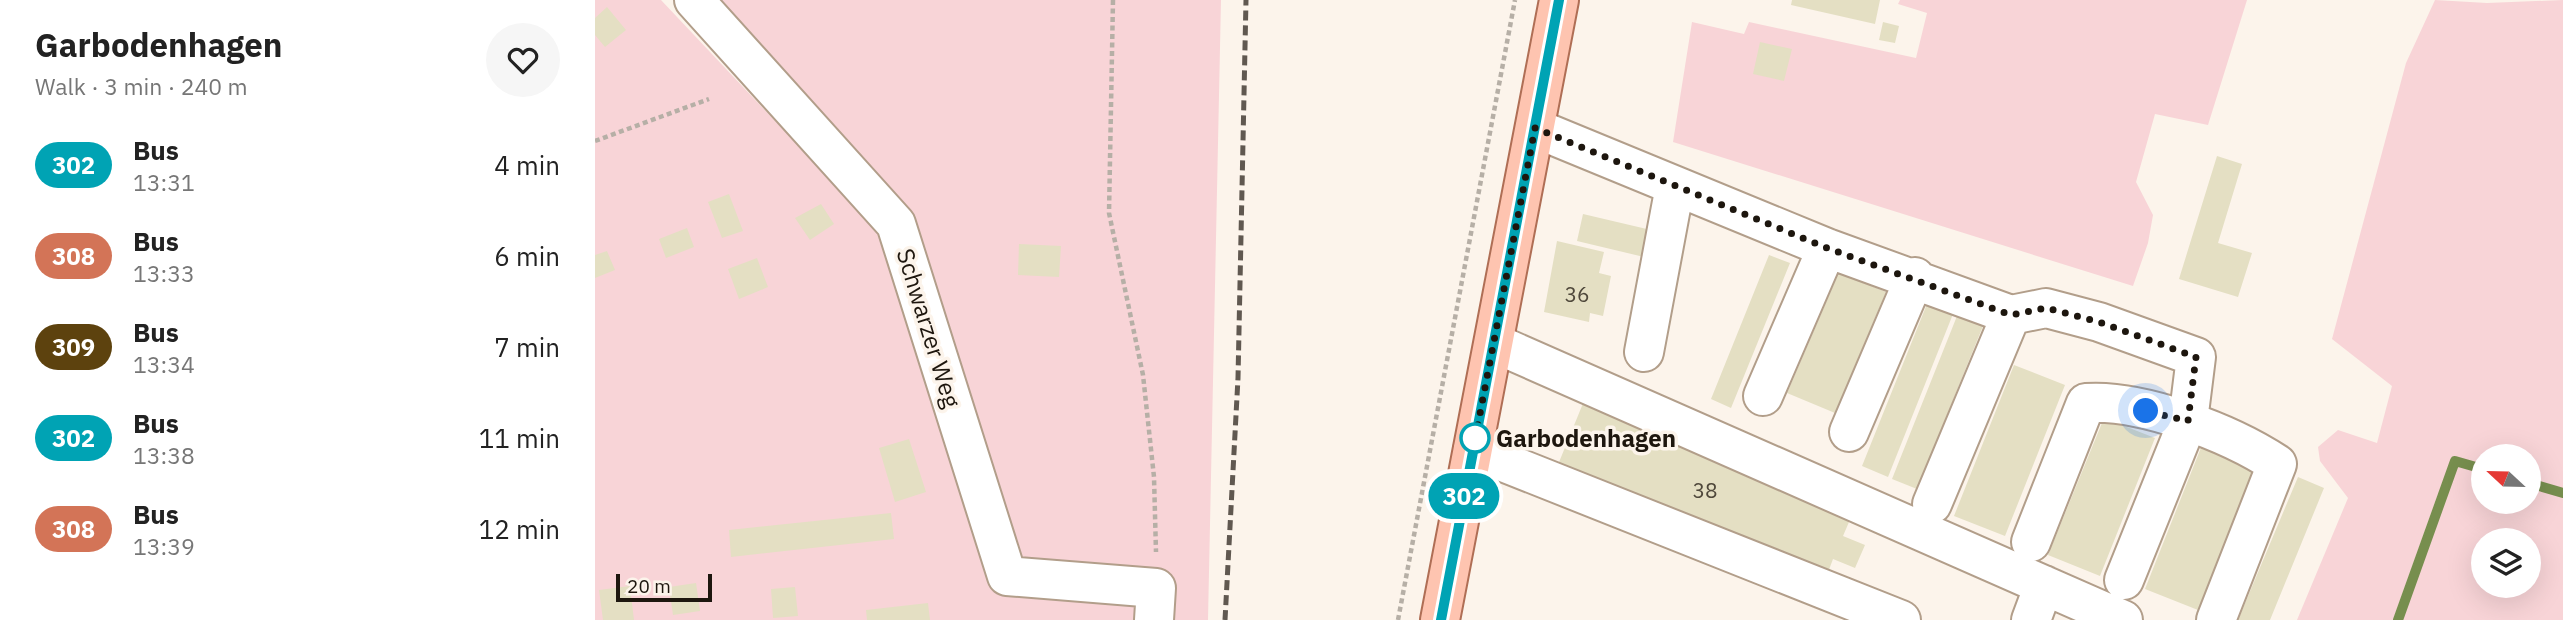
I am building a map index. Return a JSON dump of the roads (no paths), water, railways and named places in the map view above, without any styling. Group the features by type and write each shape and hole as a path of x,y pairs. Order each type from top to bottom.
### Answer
{"main road":[{"path":"1440,620 1559,0"}],"street":[{"name":"Schwarzer Weg","path":"694,0 896,224 1007,576 1155,604"},
{"path":"1494,343 2044,585 2115,608 2188,421 2196,357 2099,322 2046,308 2011,315 1915,277 1827,248 1535,128"},
{"path":"1644,352 1675,186"},
{"path":"1763,396 1827,248"},
{"path":"1849,432 1915,277"},
{"path":"1932,504 2011,315"},
{"path":"2031,542 2086,403 2105,402 2188,421 2251,446 2277,464 2216,620"},
{"path":"1473,450 1901,620"},
{"path":"2031,620 2044,585"}],"waterway":[{"path":"2398,620 2455,461 2471,466"},
{"path":"2541,487 2563,493"}],"railway":[{"path":"1225,620 1238,378 1246,0"}],"place":[{"name":"Garbodenhagen","path":"1475,438"}]}
